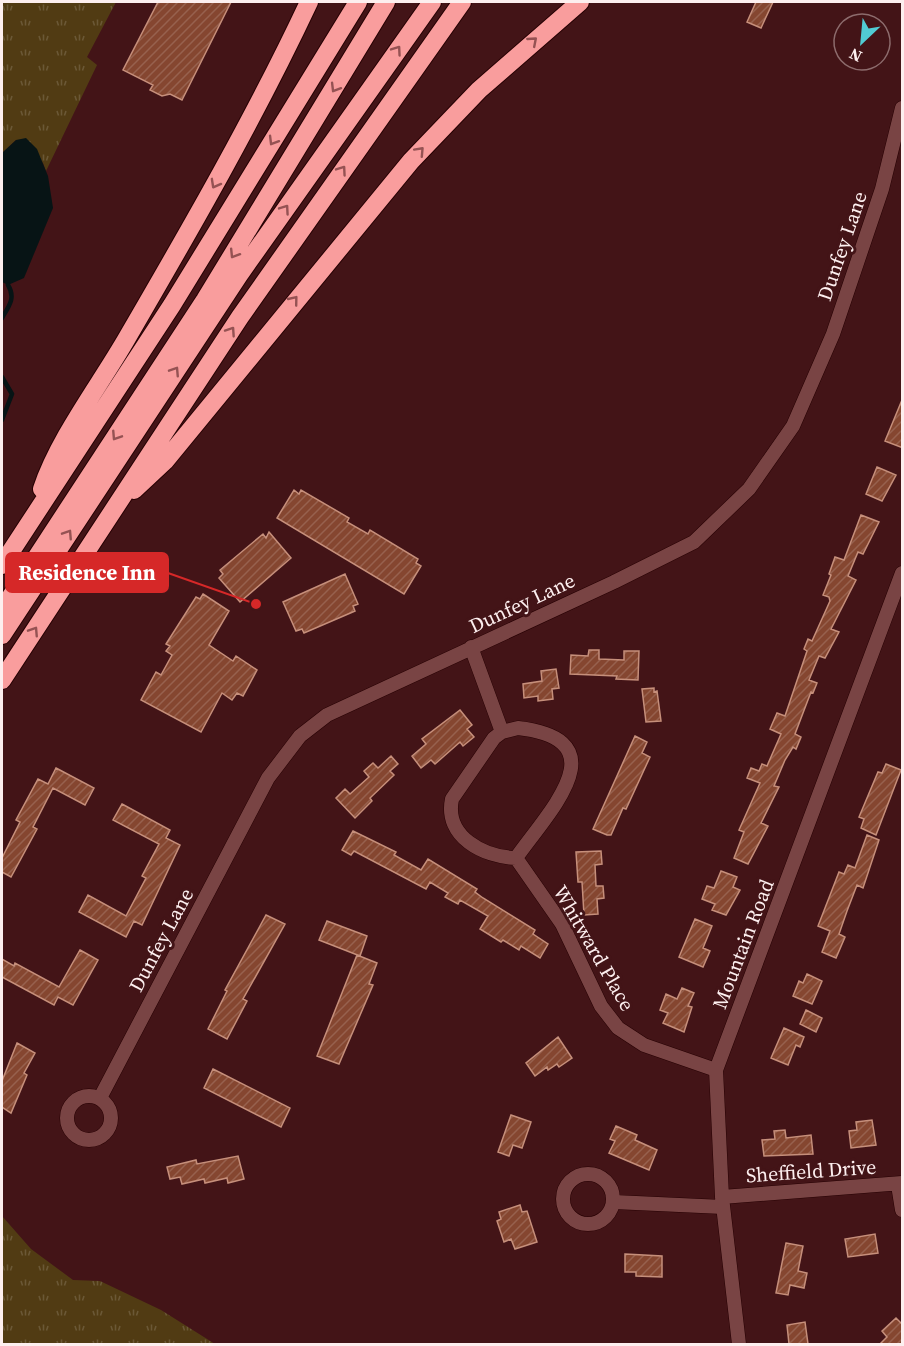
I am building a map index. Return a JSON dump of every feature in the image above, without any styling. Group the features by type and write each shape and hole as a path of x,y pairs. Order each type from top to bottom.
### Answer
{"highway":[{"path":"34,515 56,457 202,206 309,2"},
{"path":"2,565 172,306 358,2"},
{"path":"2,610 216,282 386,2"},
{"path":"2,635 240,275 432,2"},
{"path":"2,680 282,256 462,2"},
{"path":"118,502 165,461 355,225 435,135 497,74 580,2"}],"street":[{"name":"Dunfey Lane","path":"100,1098 268,778 285,753 313,724 343,705 614,582 694,542 749,489 794,426 833,334 882,189 903,108"},
{"name":"Mountain Road","path":"740,1344 723,1202 717,1070 903,573"},
{"path":"471,647 502,732"},
{"path":"518,728 544,731 567,745 573,759 568,781 516,858 495,858 462,837 451,822 449,811 452,799 494,738 502,732 518,728"},
{"name":"Whitward Place","path":"516,858 562,924 601,1006 618,1028 644,1045 717,1070"},
{"path":"900,1184 903,1210"},
{"name":"Sheffield Drive","path":"614,1202 723,1202 900,1184"}],"green space":[{"path":"2,2 116,2 87,57 97,65 46,171 43,163 16,140 2,153"},
{"path":"2,1216 31,1249 73,1280 100,1281 161,1310 215,1344 2,1344"}],"shaded area":[{"path":"26,138 37,149 48,176 53,208 24,278 8,285 2,282 2,153 16,140"}],"building":[{"path":"158,2 231,2 182,100 170,94 162,96 150,90 153,85 123,70"},
{"path":"756,2 773,2 761,28 747,22"},
{"path":"903,400 903,448 885,441"},
{"path":"877,467 896,475 882,501 866,494"},
{"path":"294,490 299,494 301,490 349,518 347,522 368,534 370,530 418,559 416,563 421,566 404,594 277,518"},
{"path":"861,515 879,522 863,554 858,552 848,576 856,580 831,629 839,632 825,658 819,656 809,680 817,683 813,693 811,692 795,734 801,737 796,749 793,747 785,760 774,786 779,787 761,823 768,826 748,864 734,858 744,832 739,830 760,783 747,778 751,768 759,771 762,764 767,766 781,734 770,729 777,713 785,716 807,651 804,649 808,639 812,641 830,601 829,597 823,595 835,557 844,560"},
{"path":"269,532 291,558 240,602 219,578 223,574 220,570 263,534 266,538"},
{"path":"345,574 358,604 353,606 355,611 304,633 302,629 296,631 283,602"},
{"path":"203,594 229,611 209,645 233,661 236,656 257,670 243,696 237,693 232,700 222,693 201,732 141,700 156,672 161,675 172,655 166,651 170,646 166,644 196,597 200,599"},
{"path":"589,650 599,650 599,659 624,660 624,651 639,651 638,680 616,679 617,676 570,674 571,655 588,656"},
{"path":"556,669 559,688 552,689 553,699 538,701 538,696 524,698 523,684 542,681 541,671"},
{"path":"654,688 654,692 657,691 661,721 646,722 642,689"},
{"path":"460,710 472,725 467,729 474,737 463,746 460,742 435,764 431,760 421,768 412,756 426,744 422,739"},
{"path":"635,736 647,742 642,753 650,757 626,809 623,808 611,835 607,835 593,829"},
{"path":"391,756 398,764 390,771 394,775 370,798 372,801 355,818 336,798 345,789 350,794 369,777 364,771 373,763 378,768"},
{"path":"886,764 901,770 876,835 861,828 864,819 859,817 878,772 882,773"},
{"path":"56,768 94,788 85,805 53,788 33,827 37,829 11,877 2,872 2,858 20,822 16,820 38,779 48,784"},
{"path":"122,804 170,830 166,838 180,845 142,925 134,921 126,937 79,912 88,895 126,916 146,878 142,876 159,844 113,820"},
{"path":"353,831 396,852 394,855 421,870 428,859 477,889 475,892 535,930 533,934 548,944 540,958 521,946 519,950 503,940 501,942 480,929 488,916 460,900 458,904 445,897 448,893 430,882 426,889 354,851 351,855 342,850"},
{"path":"867,835 879,840 863,888 857,885 847,911 839,934 845,937 836,958 822,952 830,931 818,926 839,872 844,874 848,865 855,868"},
{"path":"601,851 602,864 595,865 596,886 603,886 604,898 597,899 598,914 584,915 582,882 578,882 576,852"},
{"path":"721,871 737,877 733,887 740,890 726,915 712,910 715,904 702,899 707,886 714,888"},
{"path":"266,915 285,924 243,999 247,1001 227,1039 208,1029 227,991 225,990"},
{"path":"695,919 712,926 703,948 710,951 703,967 679,957"},
{"path":"327,921 367,936 360,956 319,940"},
{"path":"80,950 98,960 73,1005 58,997 54,1005 2,977 2,959 14,966 15,963 59,987"},
{"path":"357,955 377,963 369,984 373,985 339,1064 317,1056"},
{"path":"807,974 822,981 812,1004 793,996 799,981 803,983"},
{"path":"682,988 694,993 688,1006 692,1007 684,1032 663,1023 668,1013 660,1010 666,994 677,999"},
{"path":"806,1010 822,1018 816,1032 800,1024"},
{"path":"784,1028 804,1037 800,1047 796,1045 788,1065 771,1058"},
{"path":"558,1037 572,1058 559,1067 557,1064 548,1070 547,1067 535,1076 526,1063"},
{"path":"17,1043 35,1053 24,1073 27,1075 11,1113 2,1107 2,1081"},
{"path":"213,1069 290,1108 281,1127 204,1088"},
{"path":"511,1115 531,1122 522,1148 513,1145 509,1156 498,1152"},
{"path":"872,1120 876,1145 851,1148 849,1131 857,1130 856,1122"},
{"path":"616,1126 637,1135 635,1140 657,1150 649,1170 609,1153 615,1141 610,1139"},
{"path":"785,1130 786,1138 811,1135 813,1154 764,1156 762,1140 775,1139 774,1131"},
{"path":"238,1156 244,1179 228,1183 227,1178 205,1183 204,1179 182,1184 180,1177 170,1179 167,1167 196,1160 197,1164"},
{"path":"520,1205 522,1212 527,1211 537,1242 515,1249 511,1239 504,1242 497,1221 501,1219 499,1212"},
{"path":"875,1234 878,1253 848,1257 845,1239"},
{"path":"786,1243 803,1246 798,1271 807,1273 804,1288 790,1285 788,1295 776,1293"},
{"path":"625,1254 662,1256 662,1277 636,1276 636,1272 625,1272"},
{"path":"896,1318 903,1325 903,1344 880,1344 887,1337 882,1331"},
{"path":"805,1322 808,1344 789,1344 787,1325"}],"waterway":[{"path":"2,318 11,298 8,285"},
{"path":"2,377 12,394 2,420"}],"place":[{"name":"Residence Inn","path":"256,604"}]}
